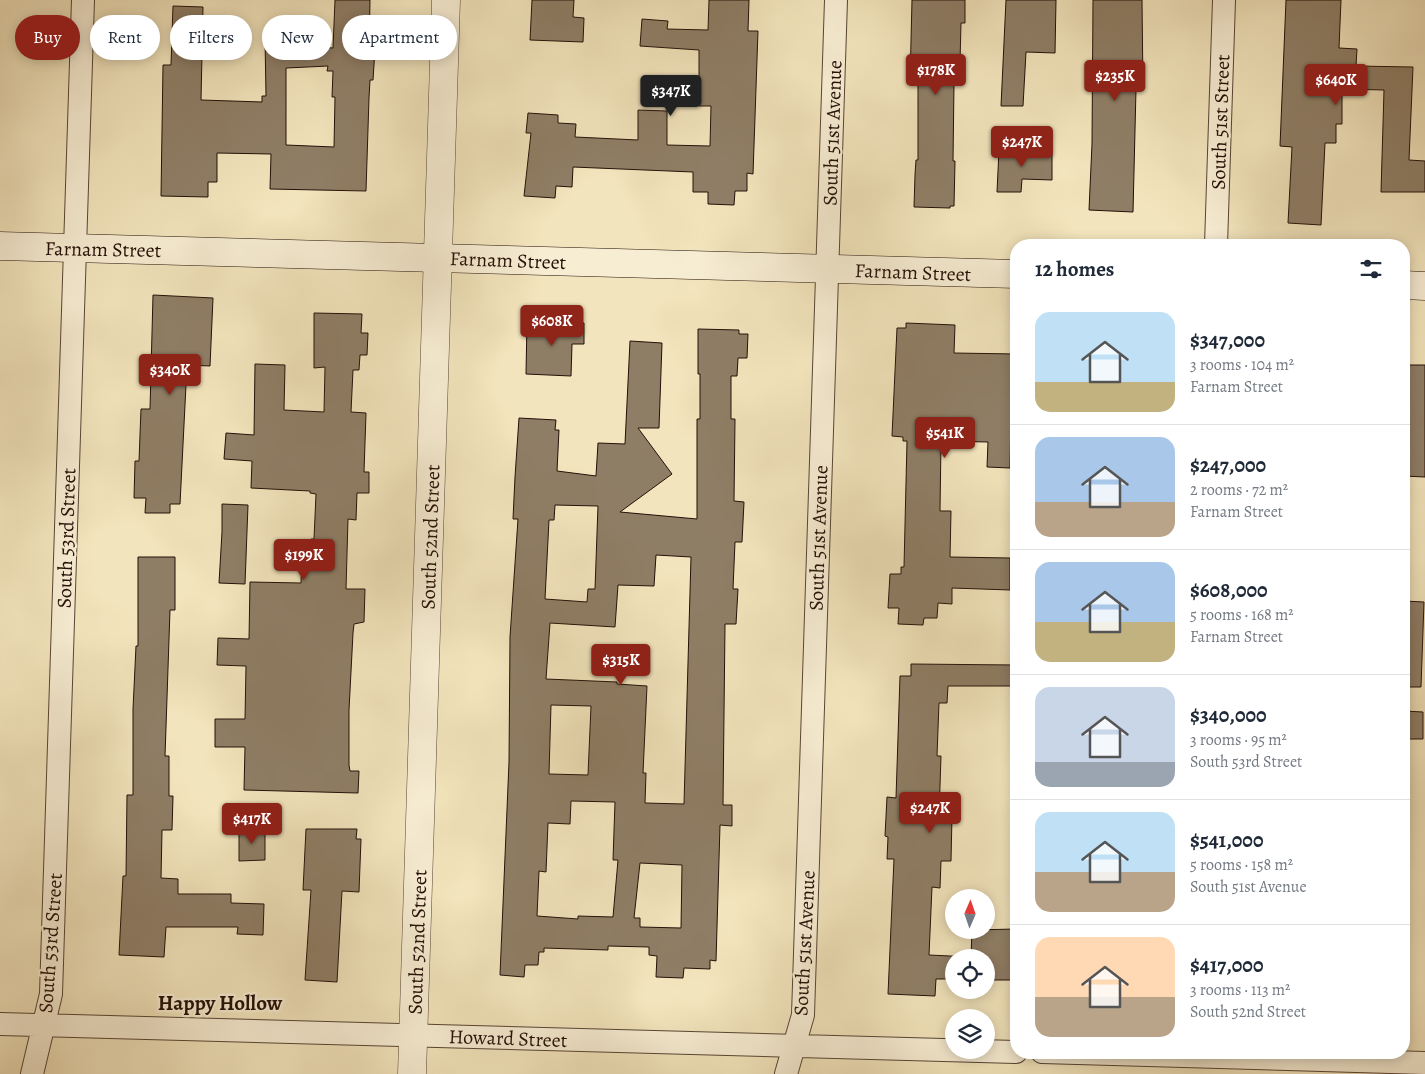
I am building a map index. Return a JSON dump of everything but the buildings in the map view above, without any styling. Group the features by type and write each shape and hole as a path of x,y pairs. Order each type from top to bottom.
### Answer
{"street":[{"name":"South 53rd Street","path":"32,1074 50,994 83,0"},
{"name":"South 52nd Street","path":"412,1074 446,0"},
{"name":"South 51st Avenue","path":"786,1074 803,1015 836,0"},
{"name":"South 51st Street","path":"1216,239 1224,0"},
{"name":"Farnam Street","path":"0,246 1010,274"},
{"path":"1410,285 1425,286"},
{"name":"Howard Street","path":"0,1024 1010,1052"},
{"path":"1153,1059 1185,1061 1425,1063"}],"district":[{"name":"Happy Hollow","path":"220,1003"}]}
